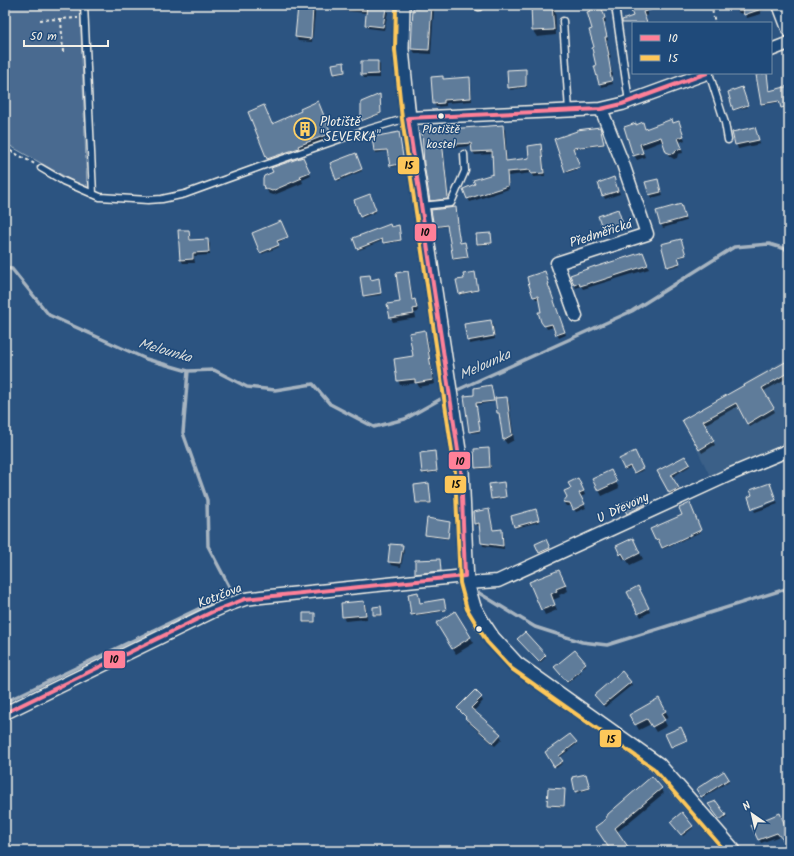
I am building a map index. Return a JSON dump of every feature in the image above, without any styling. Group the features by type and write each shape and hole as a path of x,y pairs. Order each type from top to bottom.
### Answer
{"street":[{"path":"402,5 401,49 408,118 461,470 466,580 473,607 492,638 503,652 516,664 658,765 732,851"},
{"path":"779,5 789,31"},
{"path":"772,50 789,44"},
{"path":"408,118 601,109 629,102 705,74"},
{"name":"Předměřická","path":"576,316 558,263 647,234 623,164 601,109"},
{"name":"U Dřevony","path":"466,580 498,581 729,475 789,450"},
{"name":"Kotrčova","path":"5,713 228,605 261,597 466,580"}],"lane":[{"path":"84,5 93,194"},
{"path":"615,5 629,102"},
{"path":"563,21 569,111"},
{"path":"708,74 725,122 728,140"},
{"path":"41,168 63,181 100,197 148,200 185,194 356,133 408,118"},
{"path":"421,206 451,203 465,171 464,154"}],"path":[{"path":"711,5 715,22"},
{"path":"40,20 85,17"},
{"path":"61,19 63,52"},
{"path":"5,148 41,168"}],"shaded area":[{"path":"5,5 80,5 87,189 5,143"},
{"path":"789,357 789,446 711,478 682,419 694,414"}],"building":[{"path":"367,5 385,5 384,8 386,8 383,27 365,25"},
{"path":"419,5 432,5 429,50 411,49 413,8 419,8"},
{"path":"531,5 552,5 554,30 532,31"},
{"path":"588,5 601,5 605,18 603,19 607,37 605,37 612,81 599,84 594,66 596,66 592,48 594,47 589,30 592,29 587,12 590,11"},
{"path":"629,5 660,5 661,7 643,12 647,22 622,23 622,20 633,16"},
{"path":"741,5 770,5 770,6 744,15"},
{"path":"298,6 313,8 311,39 295,37"},
{"path":"361,61 378,61 378,74 361,75"},
{"path":"344,62 345,72 334,74 332,64"},
{"path":"526,69 526,86 508,88 507,70"},
{"path":"767,74 769,91 789,86 789,106 781,108 779,101 761,104 756,75"},
{"path":"443,76 443,79 470,77 471,98 444,100 444,103 433,104 431,77"},
{"path":"742,87 748,105 733,110 728,92"},
{"path":"380,94 381,113 361,121 361,102"},
{"name":"Plotiště \"SEVERKA\"","path":"318,101 331,133 298,146 299,148 267,159 248,112 264,105 272,124 301,111 300,109"},
{"path":"672,119 673,123 679,121 684,136 678,138 682,148 671,154 666,152 661,137 640,144 643,153 633,156 624,127 643,122 645,129"},
{"path":"503,125 506,161 529,158 528,146 541,144 544,173 531,174 530,170 507,172 508,186 467,199 463,189 475,184 473,180 493,174 492,151 472,152 471,143 445,145 443,139 448,199 430,201 424,164 422,131"},
{"path":"600,127 604,144 573,148 580,167 565,172 554,139 577,130"},
{"path":"755,127 759,140 735,145 732,132"},
{"path":"399,132 404,163 390,166 387,150 374,151 372,137"},
{"path":"356,153 362,169 336,180 330,163"},
{"path":"303,157 310,172 300,176 302,178 272,191 264,188 264,176 273,172 271,168"},
{"path":"614,177 618,191 602,196 598,183"},
{"path":"658,179 661,192 649,195 645,182"},
{"path":"370,194 376,210 360,217 354,200"},
{"path":"681,204 685,218 660,225 656,211"},
{"path":"456,207 460,243 465,242 468,257 453,259 447,225 434,227 431,210"},
{"path":"618,209 623,224 603,230 598,216"},
{"path":"281,221 288,237 277,241 279,245 260,253 252,233"},
{"path":"390,224 391,227 399,225 401,240 383,243 382,239 357,249 353,238"},
{"path":"178,230 189,230 190,240 208,239 209,252 193,253 193,259 180,260"},
{"path":"491,233 492,243 477,244 476,234"},
{"path":"681,239 686,255 678,257 680,263 667,267 661,244"},
{"path":"643,252 648,265 593,283 580,286 579,283 574,285 570,275 595,266"},
{"path":"408,271 412,300 415,299 417,308 413,309 414,314 390,318 387,304 400,302 396,273"},
{"path":"545,271 565,332 556,335 552,324 544,326 541,322 538,312 541,312 538,296 533,297 527,277"},
{"path":"475,272 478,290 459,294 456,280 464,279 463,274"},
{"path":"370,275 371,280 379,278 381,293 363,296 360,276"},
{"path":"491,320 494,336 467,341 464,324"},
{"path":"425,330 433,380 415,383 415,379 397,381 394,359 413,356 409,333"},
{"path":"789,360 789,372 762,388 774,408 747,424 736,403 703,421 714,441 699,450 682,420"},
{"path":"491,385 494,401 476,403 480,430 469,432 464,396 474,395 474,388"},
{"path":"507,397 512,435 503,440 495,398"},
{"path":"489,448 490,467 475,468 474,449"},
{"path":"435,451 437,471 422,473 420,453"},
{"path":"635,451 643,468 634,473 630,466 624,469 619,459"},
{"path":"685,456 690,464 671,475 679,488 669,493 657,471"},
{"path":"611,470 617,482 598,491 592,479"},
{"path":"578,478 584,491 579,493 585,504 573,510 570,503 563,502 567,497 564,491 571,488 568,483"},
{"path":"504,482 506,497 491,499 489,484"},
{"path":"429,483 431,503 416,503 414,485"},
{"path":"770,483 776,500 752,509 748,497 752,495 750,490"},
{"path":"641,495 646,504 627,514 622,504"},
{"path":"690,503 701,530 662,548 658,539 655,540 650,529 682,515 679,508"},
{"path":"489,509 493,530 502,529 503,546 481,543 479,523 474,524 473,512"},
{"path":"536,509 539,520 514,527 511,516"},
{"path":"427,518 450,522 448,538 425,535"},
{"path":"633,538 640,553 626,560 622,553 620,555 616,546"},
{"path":"546,539 550,548 539,553 535,544"},
{"path":"390,544 403,545 400,563 388,562"},
{"path":"440,559 441,571 415,574 415,560"},
{"path":"559,570 566,585 556,589 557,591 551,594 555,605 541,610 529,582"},
{"path":"638,586 649,608 638,614 627,592"},
{"path":"418,592 420,603 444,599 446,610 411,615 408,594"},
{"path":"364,601 366,615 342,617 341,603"},
{"path":"381,606 382,615 373,615 373,607"},
{"path":"455,611 471,637 452,649 436,623"},
{"path":"303,613 315,613 315,622 303,622"},
{"path":"525,632 546,655 539,662 517,639"},
{"path":"575,650 586,663 580,668 581,670 567,682 554,667"},
{"path":"622,671 631,682 603,705 594,695"},
{"path":"475,690 482,697 471,708 501,734 493,743 465,718 466,717 457,708"},
{"path":"659,698 666,711 661,714 665,720 652,727 647,719 635,725 629,715"},
{"path":"681,727 687,740 671,747 665,734"},
{"path":"570,734 577,742 559,756 563,761 554,767 545,752"},
{"path":"724,771 729,779 701,797 696,789"},
{"path":"586,774 590,788 575,792 572,777"},
{"path":"652,776 662,788 615,828 631,851 611,851 595,827 605,820 608,814"},
{"path":"548,788 565,789 564,806 547,805"},
{"path":"716,801 726,815 720,820 708,804"},
{"path":"682,812 693,826 681,835 670,822"},
{"path":"780,813 789,835 789,847 777,833 758,840 751,825"}],"waterway":[{"name":"Melounka","path":"453,392 632,311 734,247 769,244 789,250"},
{"name":"Melounka","path":"5,268 12,269 49,315 146,359 188,371 214,370 247,387 275,390 313,384 330,404 374,427 405,419 446,396"},
{"path":"5,702 223,597 230,588 208,546 207,500 183,433 188,371"},
{"path":"479,593 535,627 582,642 607,645 789,588"}],"transit line":[{"name":"15","path":"396,5 395,50 402,119 455,471 460,583 467,609 487,642 512,669 654,769 725,851"},
{"name":"10","path":"408,118 601,109 622,104 704,74"},
{"name":"10","path":"408,118 461,470 465,576"},
{"name":"10","path":"5,713 212,612 245,599 465,576"}],"place":[{"name":"Plotiště kostel","path":"441,116"},
{"name":"Plotiště \"SEVERKA\"","path":"305,129"}]}
